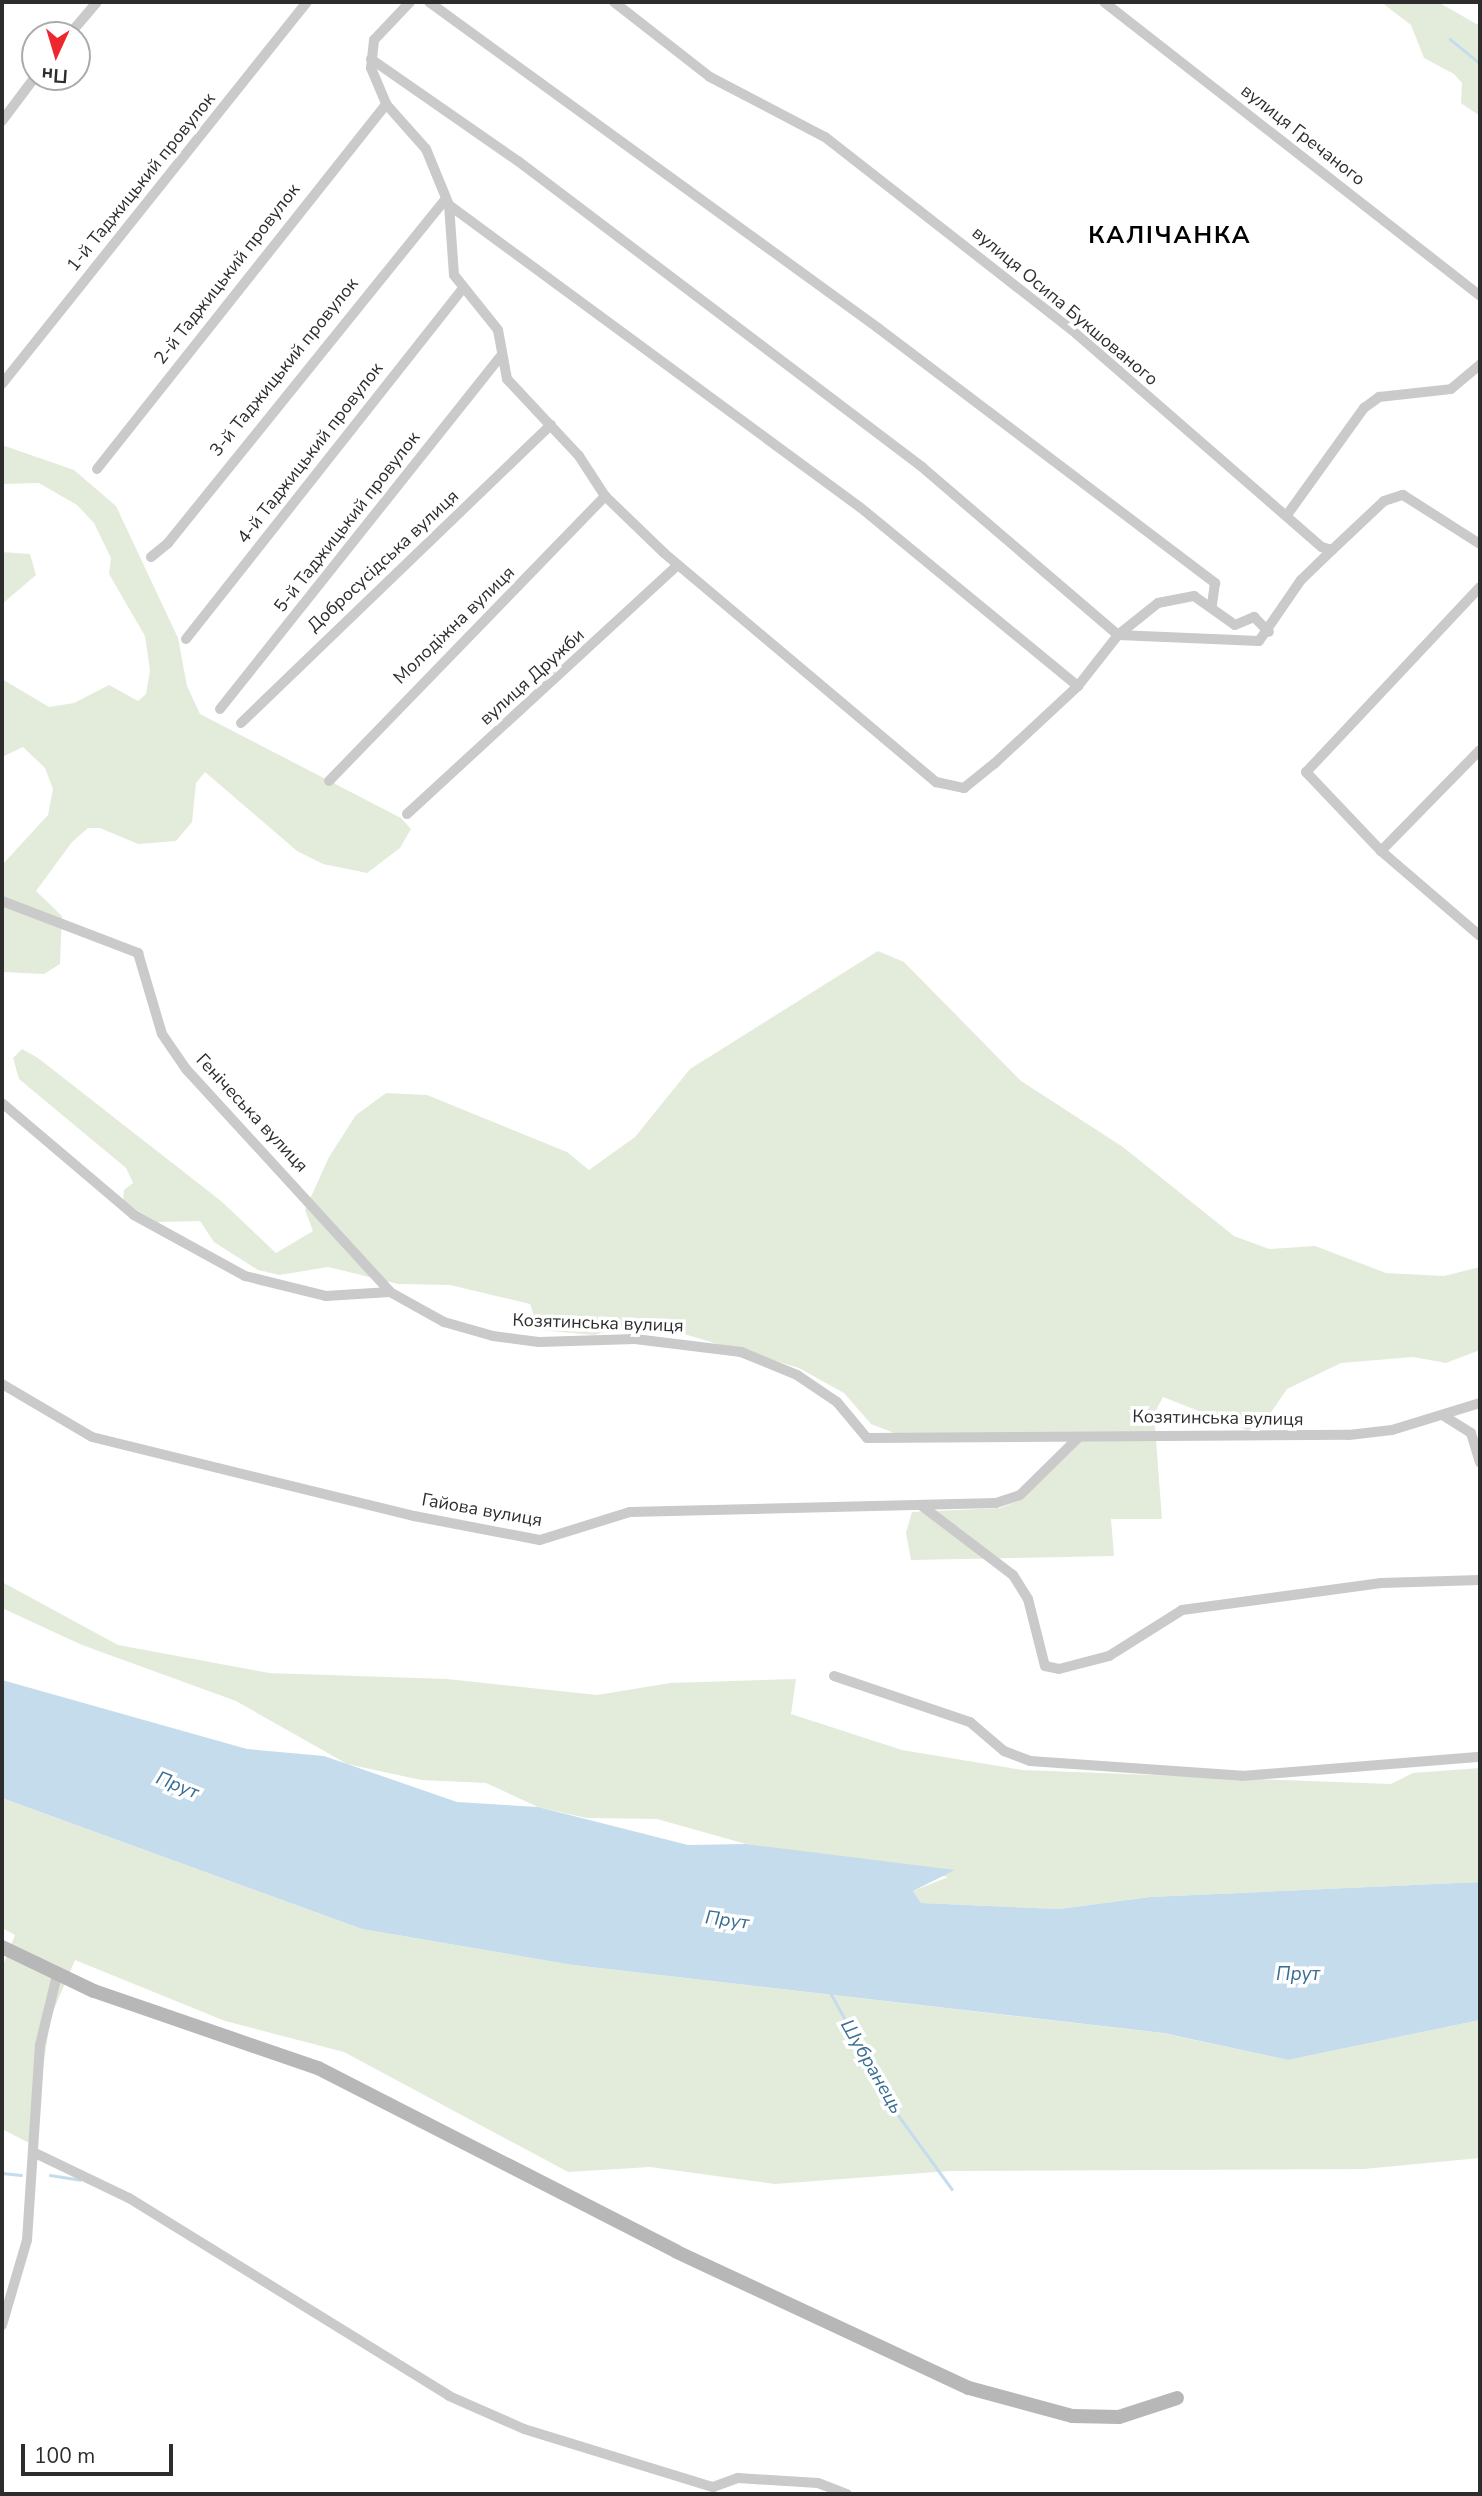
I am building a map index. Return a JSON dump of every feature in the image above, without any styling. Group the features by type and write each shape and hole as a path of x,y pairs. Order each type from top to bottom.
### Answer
{"street":[{"path":"81,21 97,2"},
{"name":"1-й Таджицький провулок","path":"2,384 307,2"},
{"path":"410,2 374,40 371,60 386,104 426,149 448,202 451,262 462,289 498,330 501,356 508,379 551,425 605,496 678,565 877,734 951,786 964,788 1078,686 1118,635 1158,603 1194,596 1212,605 1235,625 1254,617 1269,632"},
{"path":"429,2 868,320 1215,583 1212,605"},
{"name":"вулиця Осипа Букшованого","path":"614,2 710,77 825,137 1072,330 1287,515 1332,550"},
{"name":"вулиця Гречаного","path":"1104,2 1480,296"},
{"path":"371,60 517,161 922,467 1118,635 1259,642 1269,632 1301,580 1384,501 1403,495 1480,544"},
{"path":"2,121 24,91"},
{"name":"2-й Таджицький провулок","path":"97,469 386,104"},
{"path":"448,202 861,509 1078,686"},
{"name":"3-й Таджицький провулок","path":"150,557 169,543 448,202"},
{"name":"4-й Таджицький провулок","path":"186,639 462,289"},
{"name":"5-й Таджицький провулок","path":"220,709 501,356"},
{"path":"1287,515 1364,408 1380,397 1451,389 1480,365"},
{"name":"Добросусідська вулиця","path":"241,723 551,425"},
{"name":"Молодіжна вулиця","path":"328,781 605,496"},
{"name":"вулиця Дружби","path":"407,814 678,565"},
{"path":"1480,587 1306,772 1381,851 1480,936"},
{"path":"1381,851 1480,750"},
{"name":"Генічеська вулиця","path":"2,901 138,953 162,1034 186,1069 390,1292"},
{"path":"2,1103 134,1215 245,1276 326,1296 390,1292"},
{"name":"Козятинська вулиця","path":"390,1292 444,1322 493,1336 539,1342 635,1339 741,1352 797,1375 837,1402 867,1438 1078,1438 1147,1431 1335,1436 1444,1416 1480,1403"},
{"name":"Гайова вулиця","path":"2,1384 92,1437 414,1516 540,1539 630,1512 996,1503 1020,1495 1078,1438"},
{"path":"1444,1416 1471,1433 1480,1463"},
{"path":"921,1506 1013,1575 1028,1599 1045,1666 1059,1669 1109,1656 1182,1611 1381,1583 1480,1580"},
{"path":"834,1676 970,1722 1004,1751 1030,1761 1242,1776 1480,1757"},
{"path":"2,1947 57,1975 318,2068 677,2252 978,2391 1047,2413 1097,2418 1137,2413 1177,2399"},
{"path":"2,2325 27,2240 40,2045 57,1975"},
{"path":"34,2153 130,2198 449,2396 583,2451 714,2491 751,2479 818,2483 847,2494"}],"green space":[{"path":"1381,2 1438,2 1480,26 1480,116 1461,103 1462,83 1454,74 1424,58 1411,25"},
{"path":"2,445 74,470 116,506 178,638 187,686 200,714 401,818 411,829 400,848 367,873 323,864 297,851 205,772 196,783 192,822 176,841 138,844 100,828 88,828 72,842 36,891 62,916 60,964 44,974 2,972 2,865 48,815 53,789 45,768 23,747 2,757 2,679 49,707 74,703 109,685 138,701 146,694 150,670 145,636 109,574 111,558 94,523 77,505 39,483 2,484"},
{"path":"2,552 30,554 36,575 2,604"},
{"path":"878,951 904,962 1021,1081 1123,1147 1234,1236 1269,1249 1315,1246 1386,1273 1444,1276 1480,1267 1480,1350 1446,1363 1413,1357 1341,1363 1287,1389 1261,1427 1247,1430 1163,1397 1154,1414 1162,1519 1111,1519 1114,1556 911,1560 906,1533 912,1512 1000,1508 1023,1499 1073,1434 894,1433 871,1424 844,1393 799,1368 684,1334 654,1319 594,1335 539,1330 530,1304 450,1285 398,1284 328,1267 280,1275 258,1270 214,1242 200,1221 157,1222 123,1202 124,1190 133,1183 126,1168 19,1079 13,1058 22,1049 38,1058 221,1201 276,1253 313,1231 305,1210 329,1157 356,1115 386,1093 427,1095 567,1152 589,1170 635,1137 690,1069"},
{"path":"2,1582 118,1645 269,1673 447,1679 597,1695 670,1683 796,1679 791,1714 902,1750 1022,1770 1391,1784 1413,1773 1480,1768 1480,1882 1150,1897 1059,1909 921,1903 913,1891 948,1877 746,1844 657,1819 586,1818 538,1807 486,1783 421,1780 347,1764 236,1701 82,1645 2,1608"},
{"path":"2,1798 362,1929 573,1965 1162,2033 1288,2060 1480,2020 1480,2158 1364,2169 950,2171 775,2184 650,2167 568,2172 344,2052 225,2021 75,1960 51,2016 31,2144 2,2129 2,1968 15,1935 2,1928"}],"water":[{"name":"Прут","path":"2,1680 247,1749 324,1756 457,1802 538,1807 688,1845 746,1844 955,1870 913,1891 921,1903 1059,1909 1150,1897 1480,1882 1480,2020 1288,2060 1163,2033 573,1965 362,1929 2,1798"}],"waterway":[{"path":"1450,39 1480,63"},
{"name":"Шубранець","path":"829,1990 896,2112 952,2189"},
{"path":"2,2173 21,2175"},
{"path":"50,2175 80,2180"}],"district":[{"name":"КАЛІЧАНКА","path":"1170,236"}]}
